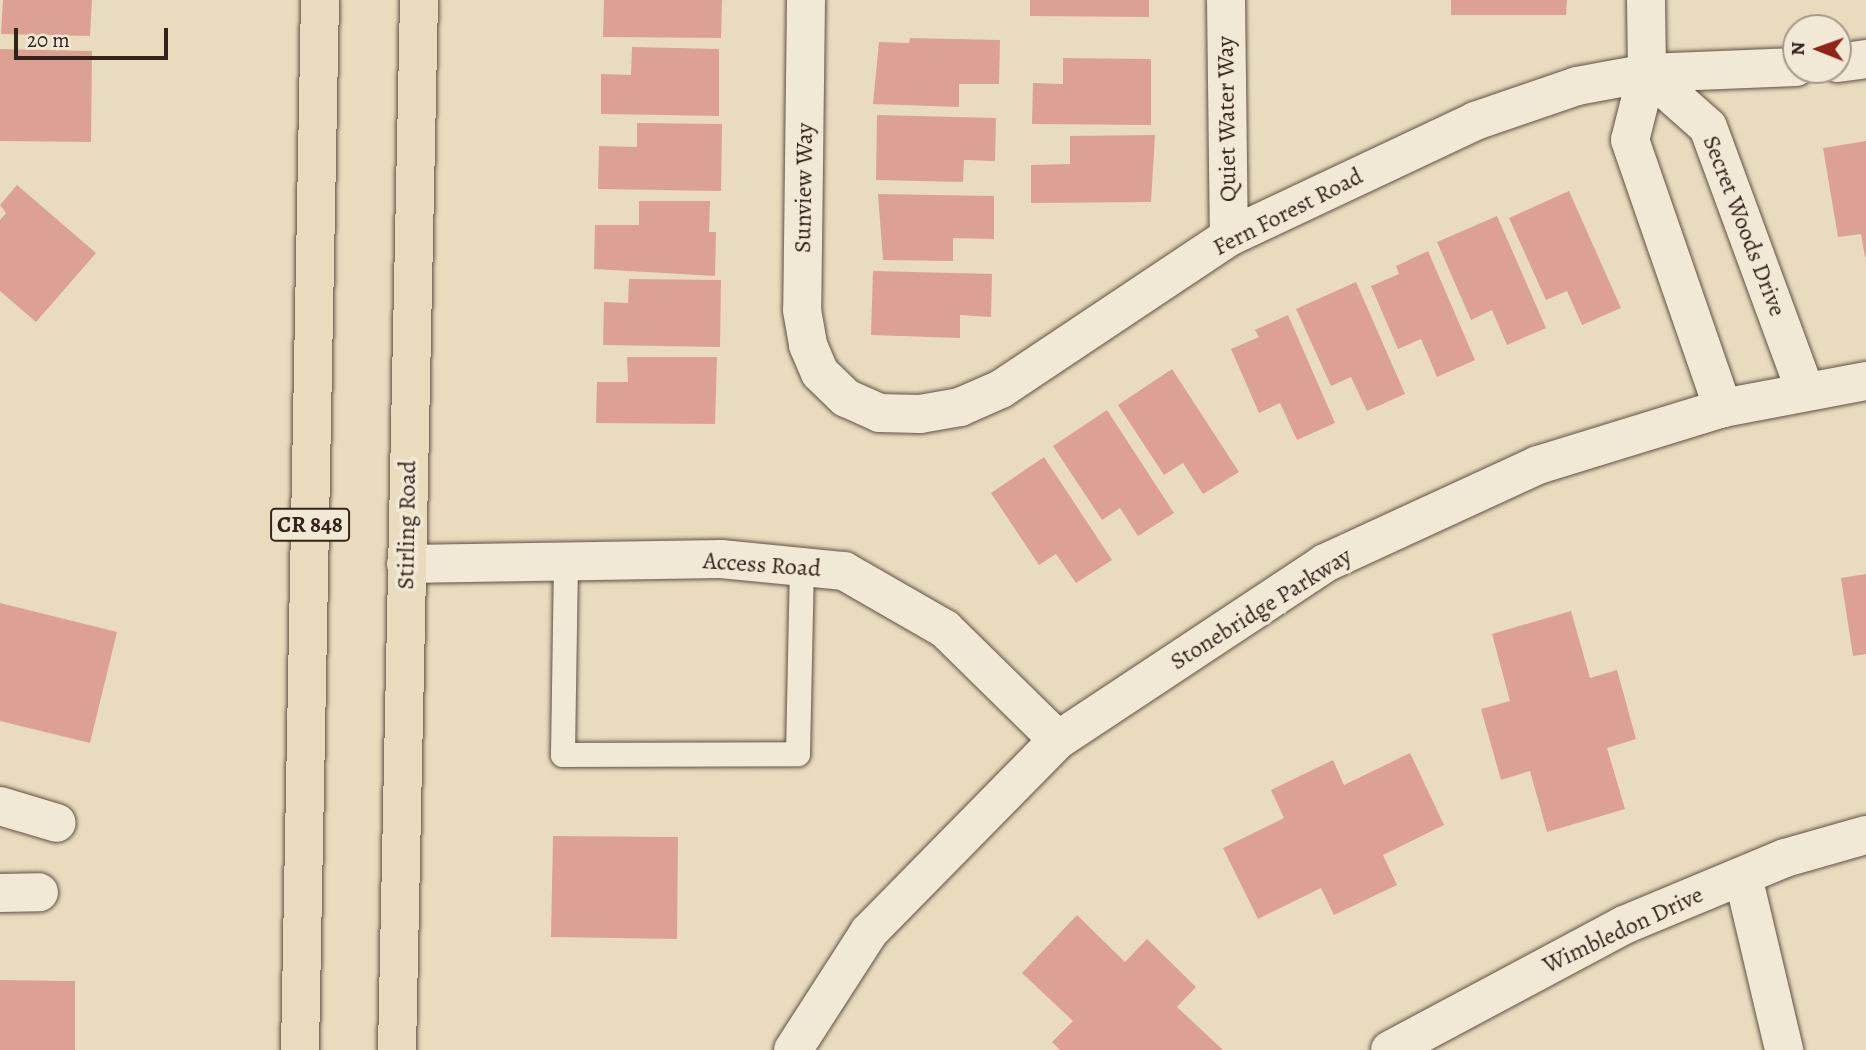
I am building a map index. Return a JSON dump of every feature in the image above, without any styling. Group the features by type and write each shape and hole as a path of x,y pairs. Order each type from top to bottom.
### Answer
{"main road":[{"name":"CR 848","path":"300,1050 320,0"},
{"name":"Stirling Road","path":"397,1050 405,564 419,0"}],"street":[{"name":"Sunview Way","path":"806,0 802,310 808,345 820,373"},
{"name":"Quiet Water Way","path":"1226,0 1229,237"},
{"path":"1646,0 1647,74 1630,140 1723,408"},
{"name":"Fern Forest Road","path":"820,373 846,398 879,413 920,414 960,407 1001,389 1229,237 1475,121 1577,86 1647,74 1782,68"},
{"name":"Secret Woods Drive","path":"1647,74 1708,127 1805,391"},
{"name":"Stonebridge Parkway","path":"793,1050 869,932 1058,740 1325,563 1538,465 1723,408 1866,381"},
{"name":"Access Road","path":"405,564 722,559 844,571 945,629 1058,740"},
{"path":"0,806 57,823"},
{"name":"Wimbledon Drive","path":"1390,1050 1623,925 1791,856 1866,835"},
{"path":"1743,876 1784,1050"},
{"path":"0,893 39,892"}],"lane":[{"path":"566,562 563,755 798,754 802,567"}],"building":[{"path":"3,0 92,0 90,36 1,34"},
{"path":"604,0 722,0 721,38 603,37"},
{"path":"1030,0 1149,0 1149,17 1030,16"},
{"path":"1451,0 1567,0 1566,15 1451,15"},
{"path":"910,38 1000,40 999,84 959,84 959,107 873,104 879,42 909,43"},
{"path":"632,47 719,49 719,116 601,114 601,74 631,75"},
{"path":"0,49 92,51 91,142 0,141"},
{"path":"1063,58 1151,59 1151,125 1032,124 1033,83 1063,84"},
{"path":"877,115 996,118 995,161 964,160 963,182 876,180"},
{"path":"637,123 722,124 721,191 598,189 599,146 637,147"},
{"path":"1155,135 1151,202 1031,203 1031,165 1070,164 1070,136"},
{"path":"1866,141 1865,257 1861,234 1838,237 1823,148"},
{"path":"17,185 96,253 36,322 0,291 0,220 6,213 0,205"},
{"path":"1569,191 1621,308 1582,325 1567,291 1546,300 1509,218"},
{"path":"878,194 994,196 994,239 953,238 953,261 883,260"},
{"path":"639,201 710,201 709,232 716,232 715,276 594,269 595,225 639,225"},
{"path":"1497,216 1546,328 1507,345 1492,310 1471,320 1437,242"},
{"path":"1428,251 1475,360 1437,377 1421,339 1398,349 1371,286 1399,274 1396,266"},
{"path":"873,271 992,274 991,317 960,315 960,338 871,335"},
{"path":"629,279 721,280 720,347 603,345 604,302 628,303"},
{"path":"1356,282 1405,394 1367,411 1351,377 1331,386 1296,309"},
{"path":"1288,315 1335,423 1297,440 1280,403 1259,413 1231,349 1259,337 1255,330"},
{"path":"627,357 717,357 715,424 596,423 597,382 628,382"},
{"path":"1172,369 1239,472 1203,494 1183,463 1164,475 1118,405"},
{"path":"1107,410 1174,513 1138,536 1120,508 1102,520 1053,446"},
{"path":"1044,457 1112,560 1076,583 1056,554 1039,565 991,493"},
{"path":"1866,574 1866,654 1853,656 1841,578"},
{"path":"0,603 117,632 90,743 0,721"},
{"path":"1571,611 1590,678 1617,670 1636,739 1607,748 1625,809 1547,832 1530,771 1501,780 1481,709 1510,701 1492,634"},
{"path":"1410,753 1444,825 1383,855 1397,885 1334,915 1321,888 1258,919 1223,848 1284,818 1271,790 1333,760 1344,785"},
{"path":"553,836 678,837 677,939 551,937"},
{"path":"1077,915 1125,962 1147,939 1196,987 1177,1007 1223,1050 1060,1050 1052,1042 1073,1021 1022,973"},
{"path":"0,980 75,981 75,1050 0,1050"}]}
